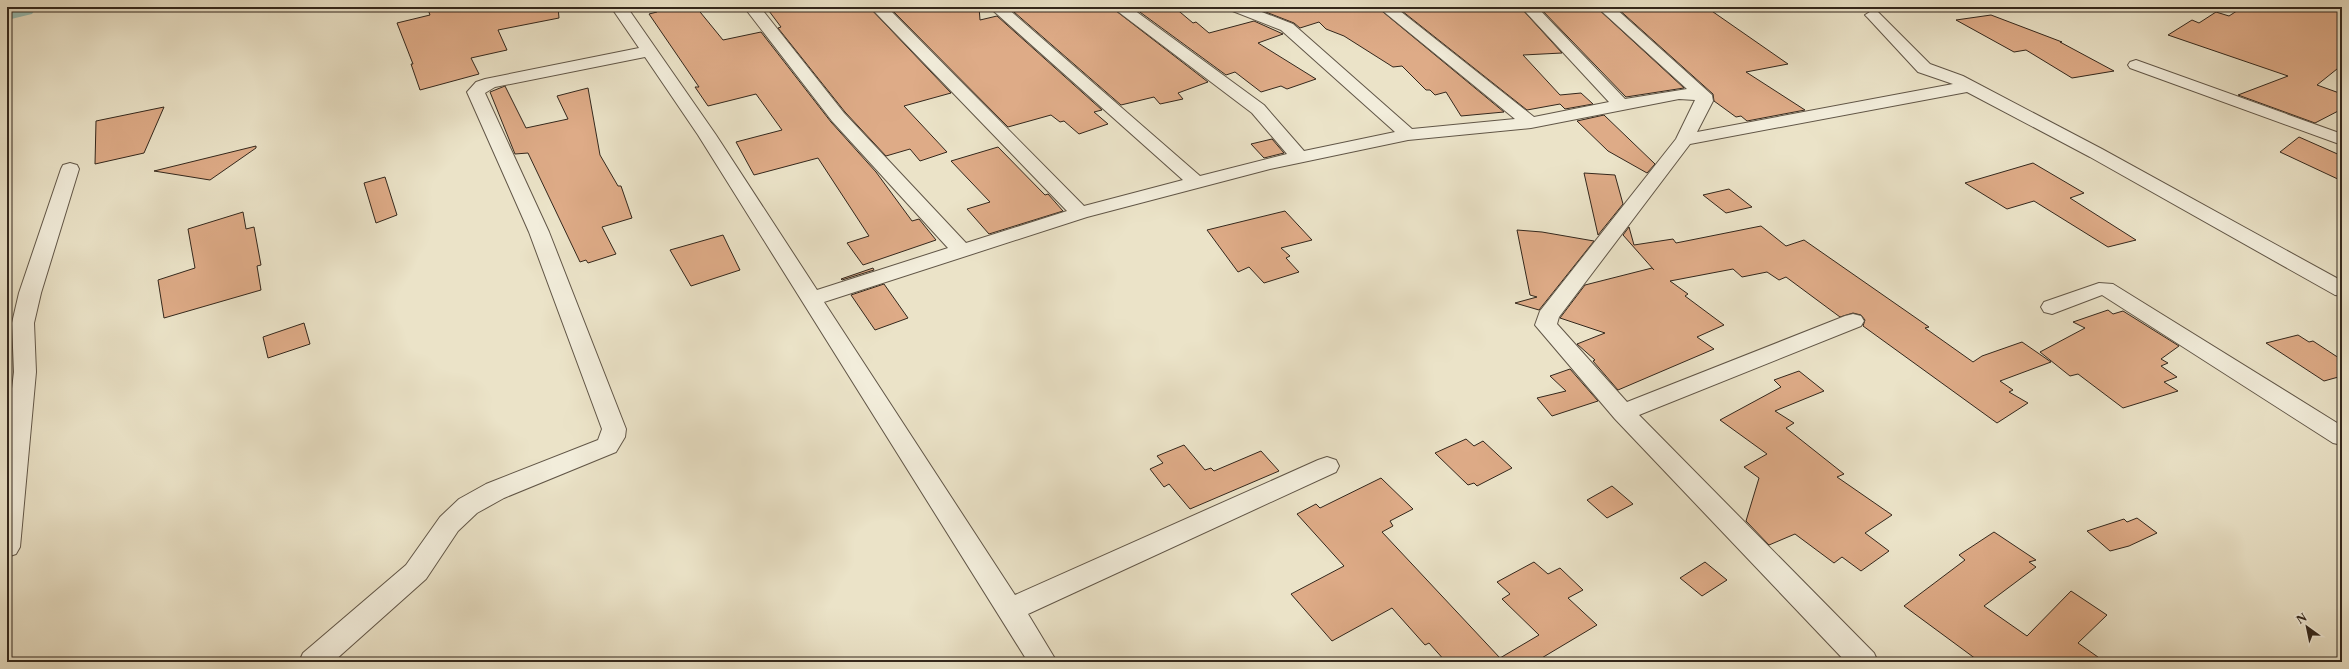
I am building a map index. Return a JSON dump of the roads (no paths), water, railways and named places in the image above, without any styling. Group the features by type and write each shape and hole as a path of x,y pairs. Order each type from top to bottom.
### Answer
{"street":[{"path":"619,7 707,135 810,299 1043,662"},
{"path":"752,7 838,117 962,251"},
{"path":"878,7 1080,213"},
{"path":"997,7 1197,183"},
{"path":"1120,7 1258,109 1300,158"},
{"path":"1235,7 1287,26 1408,135"},
{"path":"1386,7 1531,123"},
{"path":"1529,7 1621,105"},
{"path":"1605,7 1705,98 1684,140 1552,312 1546,325 1623,413 1864,662"},
{"path":"1873,15 1924,68 1957,80 2102,157 2342,290"},
{"path":"313,662 416,572 449,524 468,506 494,492 586,456 606,446 613,437 614,429 539,232 476,92 482,86 491,83 650,50"},
{"path":"2136,66 2342,140"},
{"path":"1684,140 1966,86"},
{"path":"810,299 1080,213 1300,158 1408,135 1531,123 1679,94 1703,96"},
{"path":"7,547 26,372 23,323 30,293 70,169"},
{"path":"2052,307 2099,289 2106,289 2342,437"},
{"path":"1623,413 1853,321"},
{"path":"1010,610 1328,466"}],"waterway":[{"path":"7,10 20,7"}]}
